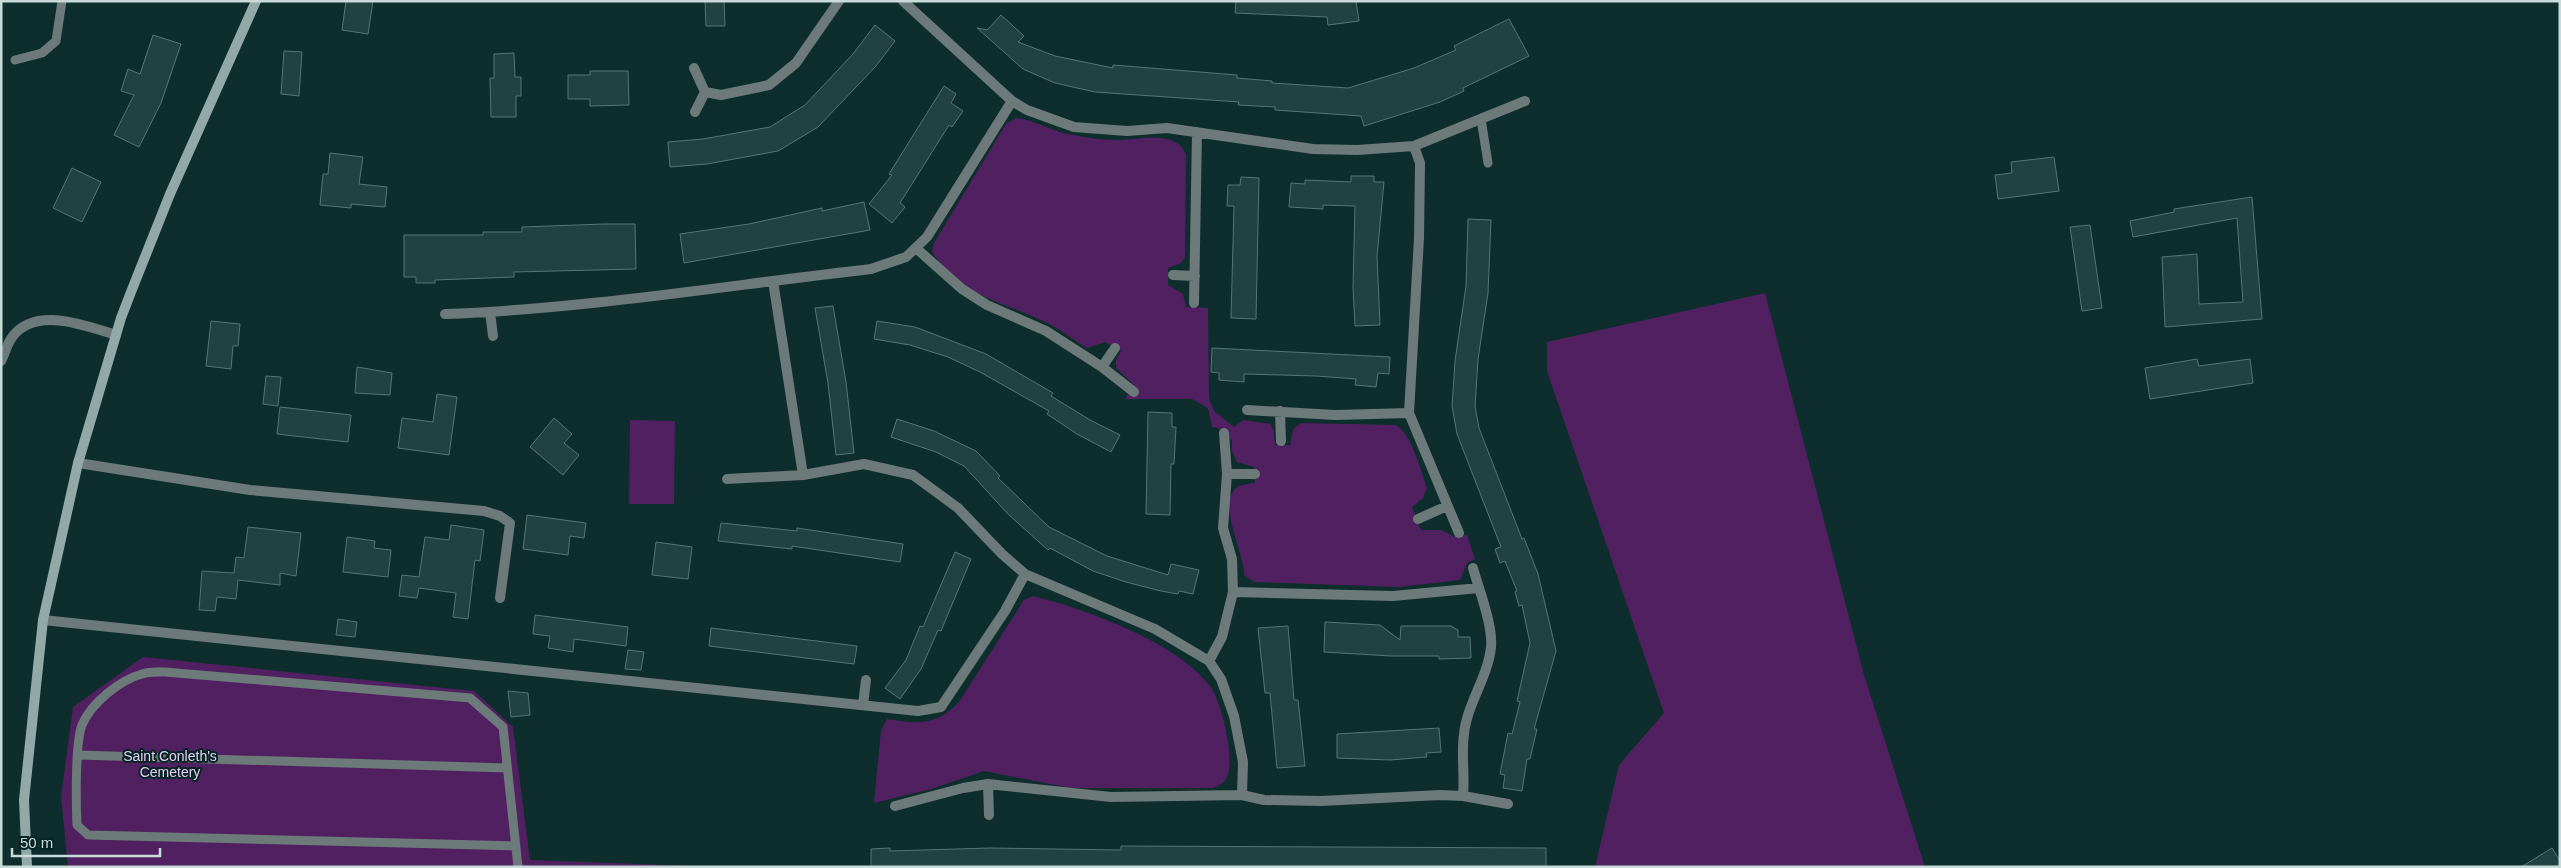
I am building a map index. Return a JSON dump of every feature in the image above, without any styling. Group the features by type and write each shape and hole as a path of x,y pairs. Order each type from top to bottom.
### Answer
{"main road":[{"path":"27,867 24,800 43,620 78,464 116,335 170,194 256,1"}],"street":[{"path":"705,92 720,95 768,85 796,63 839,1"},
{"path":"903,1 1012,100 1026,110 1074,127 1127,131 1167,128 1313,149 1357,150 1414,146 1525,101"},
{"path":"694,68 705,92"},
{"path":"695,112 705,92"},
{"path":"445,314 490,312 773,281 871,269 892,263 916,249 927,237 1012,100"},
{"path":"1194,303 1197,132"},
{"path":"1414,146 1420,163 1419,238 1409,414 1459,533"},
{"path":"916,249 944,275 978,299 1046,331 1102,367 1134,392"},
{"path":"1173,275 1195,276"},
{"path":"773,281 803,474"},
{"path":"490,312 493,336"},
{"path":"1,361 12,337 26,324 61,319 116,335"},
{"path":"1102,367 1115,348"},
{"path":"1246,410 1335,415 1409,414"},
{"path":"1280,412 1281,441"},
{"path":"1209,661 1222,637 1233,592 1232,559 1224,528 1227,474 1224,433"},
{"path":"78,464 250,490 484,511 500,516 510,523 500,598"},
{"path":"727,479 803,474 864,464 913,475 958,508 1024,574 1156,629 1209,661 1221,678 1234,716 1243,762 1242,795"},
{"path":"1227,474 1255,474"},
{"path":"1418,519 1447,506"},
{"path":"1463,796 1464,734 1476,691 1487,667 1492,645 1473,568"},
{"path":"43,620 918,711 941,707 1005,611 1024,574"},
{"path":"1233,592 1393,596 1479,588"},
{"path":"863,705 866,680"},
{"path":"895,806 963,788 988,784 1111,797 1242,795 1264,800 1321,801 1463,796 1508,804"},
{"path":"988,784 989,815"}],"lane":[{"path":"15,60 42,52 56,41 62,1"},
{"path":"1481,119 1488,163"},
{"path":"516,846 88,835 77,825 78,755 82,726 93,708 122,683 143,673 166,672 470,698 503,727 507,768 516,846 518,867"},
{"path":"78,755 507,768"}],"green space":[{"path":"1016,118 1073,135 1111,140 1166,139 1182,147 1186,155 1185,257 1181,263 1168,268 1168,285 1183,294 1186,307 1208,308 1209,398 1214,411 1234,427 1243,420 1271,424 1275,445 1290,445 1293,429 1301,423 1395,425 1401,429 1411,443 1427,488 1423,498 1412,507 1421,530 1441,530 1455,537 1467,535 1475,559 1467,563 1460,580 1399,587 1254,582 1244,575 1229,506 1231,496 1236,488 1255,483 1254,467 1237,462 1232,451 1232,440 1218,428 1212,427 1208,408 1192,399 1125,399 1134,385 1116,368 1116,360 1121,351 1105,342 1087,348 1051,325 986,298 958,281 945,268 932,252 934,243 1006,124"},
{"path":"1765,293 1864,675 1925,867 1595,867 1619,765 1664,713 1547,371 1547,342"},
{"path":"630,420 675,421 674,504 629,504"},
{"path":"1033,596 1078,609 1129,629 1176,655 1195,670 1214,692 1223,717 1229,763 1228,774 1223,782 1213,788 1071,788 984,771 931,789 874,803 881,730 887,719 908,722 926,721 951,710 959,702 1024,600"},
{"name":"Saint Conleth's Cemetery","path":"143,657 474,691 513,727 530,860 720,867 68,867 61,797 73,707"}],"building":[{"path":"346,1 373,1 368,34 342,30"},
{"path":"705,1 724,1 725,26 706,26"},
{"path":"1236,1 1356,1 1359,21 1328,25 1327,17 1235,13"},
{"path":"1001,15 1024,36 1018,42 1055,56 1113,68 1113,65 1237,75 1237,78 1272,81 1272,83 1348,88 1414,68 1456,50 1454,46 1509,19 1529,56 1463,88 1464,91 1440,102 1364,126 1361,116 1275,110 1275,107 1238,105 1239,102 1095,92 1055,83 1023,69 977,28 987,30"},
{"path":"875,25 895,41 876,66 818,127 778,151 707,164 670,167 668,142 703,139 770,127 805,105 853,54"},
{"path":"153,35 181,44 161,103 139,147 114,135 134,95 121,91 128,69 140,74"},
{"path":"284,51 302,52 299,96 281,94"},
{"path":"514,53 515,77 521,77 521,96 516,96 516,117 491,117 490,78 494,78 494,54"},
{"path":"590,71 628,71 629,105 590,106 590,99 568,99 568,75 590,75"},
{"path":"944,86 956,94 951,103 963,111 952,127 949,125 900,203 905,207 892,223 869,204 892,175 889,174"},
{"path":"330,153 363,157 359,184 387,187 385,207 351,204 351,208 320,205 323,174 328,174"},
{"path":"2054,157 2059,191 1998,199 1995,175 2012,173 2011,162"},
{"path":"72,168 101,182 82,222 53,208"},
{"path":"1351,176 1374,176 1374,182 1384,182 1377,256 1380,325 1355,326 1353,288 1355,206 1323,205 1323,209 1289,207 1291,183 1305,184 1305,180 1351,182"},
{"path":"1241,177 1259,178 1256,319 1231,318 1234,206 1227,206 1228,185 1240,185"},
{"path":"2252,197 2262,319 2165,327 2162,257 2197,254 2199,304 2243,302 2237,218 2133,237 2130,221 2174,212 2174,209"},
{"path":"864,202 870,230 684,263 680,234 749,224 822,208 822,211"},
{"path":"1468,219 1491,220 1488,293 1478,359 1475,406 1479,428 1522,539 1524,538 1538,574 1556,651 1534,729 1537,729 1530,759 1527,759 1522,791 1503,788 1505,775 1500,774 1508,733 1512,734 1520,702 1517,701 1530,643 1522,605 1519,606 1515,592 1517,591 1505,561 1500,563 1495,549 1501,547 1457,434 1452,406 1455,361 1466,286"},
{"path":"635,224 636,269 514,272 514,277 435,280 435,283 416,283 416,277 404,277 404,235 483,235 483,232 522,232 522,227"},
{"path":"2090,225 2102,308 2082,311 2070,227"},
{"path":"833,306 846,382 854,453 836,455 828,383 815,308"},
{"path":"211,321 240,324 238,346 233,346 231,369 206,366"},
{"path":"877,321 915,327 986,354 1053,393 1051,396 1090,420 1120,435 1111,452 1077,434 1047,414 1049,411 980,372 948,357 910,345 874,339"},
{"path":"1212,348 1390,357 1389,374 1378,373 1376,387 1355,385 1356,379 1316,376 1244,374 1244,382 1219,380 1219,373 1211,372"},
{"path":"2197,359 2199,366 2250,359 2253,383 2150,399 2145,368"},
{"path":"357,367 392,373 390,395 355,393"},
{"path":"266,376 281,377 278,406 263,404"},
{"path":"437,394 457,397 449,455 398,448 402,418 433,422"},
{"path":"280,407 351,415 348,442 277,434"},
{"path":"1148,412 1172,413 1172,427 1176,427 1174,464 1171,464 1170,515 1146,514"},
{"path":"554,418 572,434 564,443 579,455 563,475 530,447"},
{"path":"897,419 934,431 976,451 1000,476 998,478 1049,527 1107,556 1168,575 1171,564 1199,570 1193,594 1179,591 1178,594 1161,591 1126,582 1093,571 1050,548 1048,550 1008,514 964,466 936,452 891,437"},
{"path":"527,515 586,523 584,538 570,536 568,555 523,549"},
{"path":"721,523 797,531 797,528 903,544 900,562 792,546 792,549 718,541"},
{"path":"451,525 484,530 480,561 475,560 468,619 453,617 456,593 419,588 417,598 399,596 402,575 419,577 425,537 449,540"},
{"path":"248,527 301,533 296,576 280,573 280,585 238,580 236,599 217,597 215,611 199,610 202,571 234,573 236,557 244,558"},
{"path":"347,537 375,541 374,548 391,550 388,577 343,572"},
{"path":"656,542 692,547 688,579 652,575"},
{"path":"955,552 971,559 941,631 938,630 921,669 900,699 885,688 906,660 920,626 923,627"},
{"path":"535,615 628,627 626,646 574,639 573,652 548,648 550,636 533,634"},
{"path":"338,619 357,622 355,637 336,635"},
{"path":"1325,622 1380,625 1400,640 1401,626 1451,626 1458,630 1458,637 1470,637 1471,658 1439,659 1439,656 1391,656 1324,652"},
{"path":"1288,626 1294,700 1298,700 1305,766 1277,768 1270,693 1265,693 1258,628"},
{"path":"711,628 857,646 854,664 709,646"},
{"path":"628,650 644,652 641,670 625,669"},
{"path":"508,691 528,693 530,715 511,717"},
{"path":"1439,728 1441,752 1426,753 1427,757 1390,760 1337,758 1337,734"},
{"path":"1121,846 1546,848 1546,867 871,867 871,849 890,848 890,851 990,848 1121,850"},
{"path":"2552,848 2560,861 2560,867 2521,867"}]}
